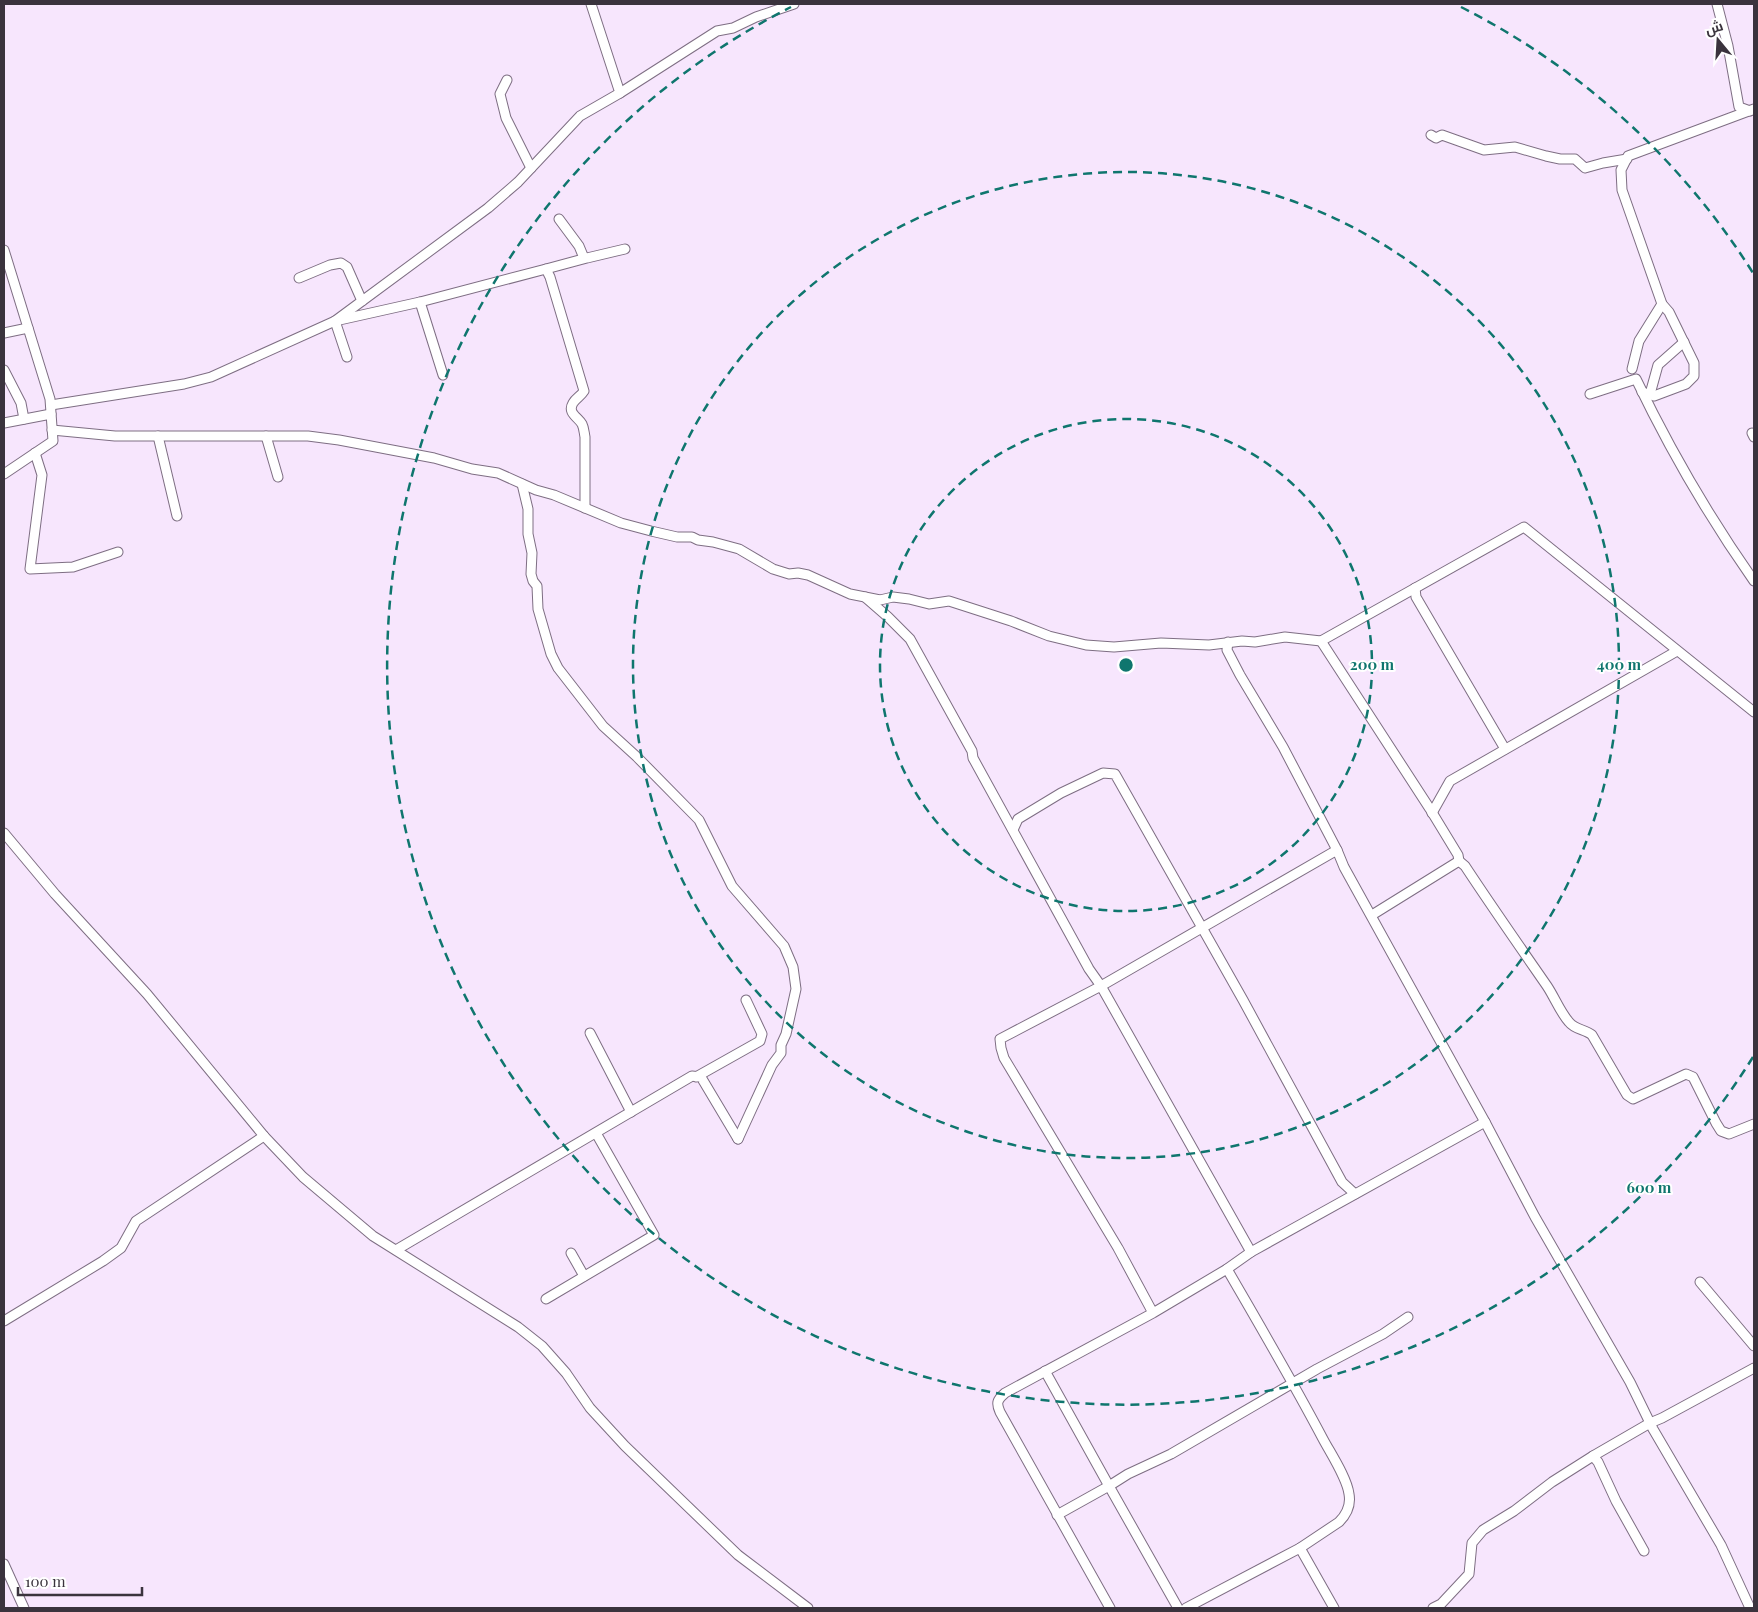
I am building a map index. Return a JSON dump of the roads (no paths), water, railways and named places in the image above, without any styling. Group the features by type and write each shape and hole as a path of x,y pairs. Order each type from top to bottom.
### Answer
{"street":[{"path":"591,4 620,93"},
{"path":"335,321 488,208 518,182 580,116 620,93 717,31 733,28 756,17 794,4"},
{"path":"1717,4 1728,46 1739,107 1752,110"},
{"path":"507,80 500,94 506,118 531,168"},
{"path":"1646,393 1654,396 1686,384 1694,376 1694,364 1669,312 1662,304 1622,190 1621,170 1628,156 1752,110"},
{"path":"1431,135 1436,138 1442,135 1471,147 1484,150 1514,147 1552,157 1575,159 1585,168 1603,163 1627,160"},
{"path":"559,219 579,246 584,258"},
{"path":"4,250 51,409 53,441 4,474"},
{"path":"4,423 24,419 51,409 184,384 211,377 335,321 420,302 584,258 625,250"},
{"path":"298,278 330,265 341,263 347,267 362,301"},
{"path":"546,269 584,391 581,397 574,400 571,407 573,414 583,426 585,437 585,508"},
{"path":"420,302 443,375"},
{"path":"1632,369 1639,341 1662,304"},
{"path":"335,321 347,357"},
{"path":"4,333 28,328"},
{"path":"1646,393 1658,364 1684,342"},
{"path":"4,370 21,403 24,419"},
{"path":"1590,394 1636,380 1646,393 1683,471 1729,545 1754,580"},
{"path":"52,430 114,436 308,436 434,458 472,469 498,473 621,523 651,532 678,537 692,537 739,549 773,570 789,574 808,574 850,594 880,600 893,597 909,598 929,604 949,601 1011,621 1049,636 1086,645 1114,647 1161,643 1209,645 1242,641 1255,642 1286,637 1321,641 1524,527 1754,712"},
{"path":"158,436 177,516"},
{"path":"266,436 278,477"},
{"path":"35,453 42,475 30,569 73,567 118,552"},
{"path":"396,1250 692,1076 701,1078 738,1139 772,1065 781,1053 781,1045 786,1034 796,989 792,967 784,946 732,886 699,820 637,756 603,726 558,668 551,654 538,609 537,586 531,574 532,553 528,534 528,509 522,484"},
{"path":"1415,588 1416,597 1505,750"},
{"path":"865,597 910,639 1088,969 1101,986 1251,1252"},
{"path":"1321,641 1432,812 1458,855 1459,861 1465,866 1548,987 1569,1023 1592,1034 1627,1095 1634,1099 1686,1074 1693,1077 1716,1123 1722,1130 1729,1134 1754,1124"},
{"path":"1228,642 1227,650 1240,675 1283,747 1535,1217 1630,1382 1650,1423 1721,1545 1750,1608"},
{"path":"1432,812 1450,781 1677,650"},
{"path":"1013,830 1018,819 1061,793 1103,773 1115,774 1203,928 1342,1182 1355,1194"},
{"path":"4,834 55,894 147,994 264,1136 303,1176 373,1236 518,1327 542,1346 566,1373 590,1408 625,1446 738,1556 808,1608"},
{"path":"1153,1313 1118,1248 1004,1058 1000,1039 1101,986 1337,850"},
{"path":"1372,915 1459,861"},
{"path":"696,1077 760,1041 762,1034 746,1000"},
{"path":"590,1034 631,1112"},
{"path":"1110,1608 997,1405 999,1399 1005,1393 1153,1313 1228,1269 1251,1252 1485,1122"},
{"path":"546,1299 654,1235 596,1133"},
{"path":"4,1321 103,1261 121,1248 136,1221 264,1136"},
{"path":"571,1253 584,1276"},
{"path":"1186,1608 1300,1548 1339,1522 1348,1509 1349,1495 1344,1480 1294,1383 1228,1269"},
{"path":"1700,1282 1754,1346"},
{"path":"1057,1515 1128,1474 1171,1454 1383,1334 1408,1317"},
{"path":"1433,1608 1440,1604 1469,1574 1472,1543 1483,1530 1514,1511 1552,1482 1593,1456 1650,1423 1754,1368"},
{"path":"1045,1371 1178,1608"},
{"path":"1593,1456 1598,1462 1616,1501 1644,1551"},
{"path":"1300,1548 1334,1608"},
{"path":"4,1564 24,1608"}]}
